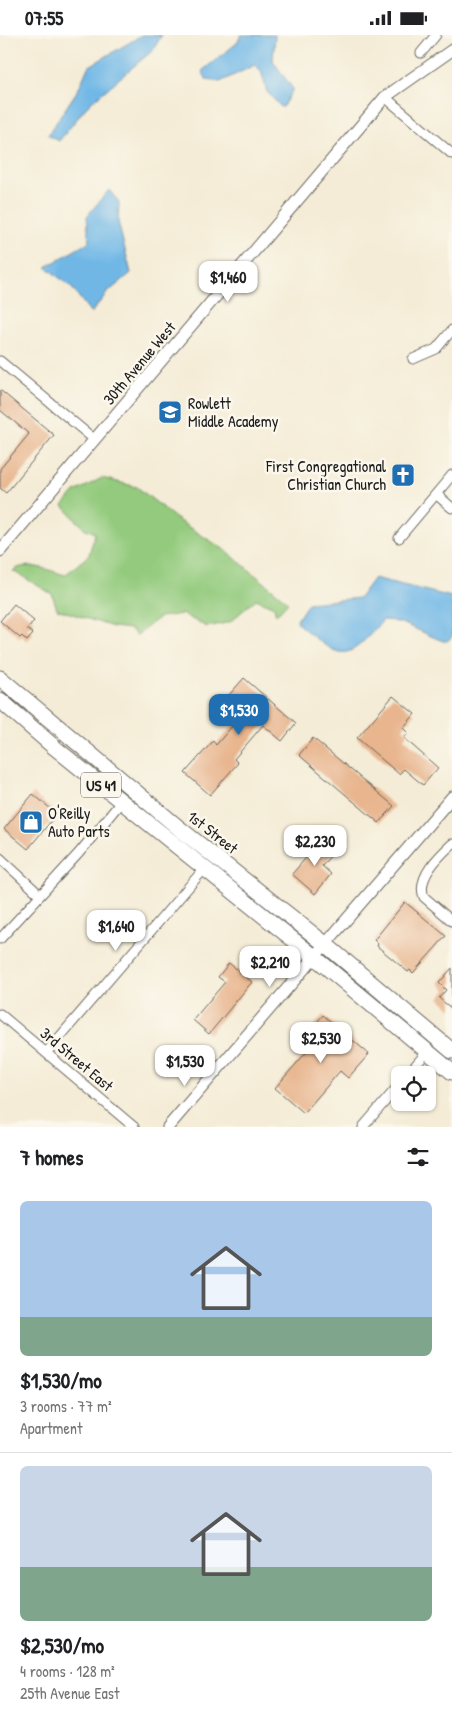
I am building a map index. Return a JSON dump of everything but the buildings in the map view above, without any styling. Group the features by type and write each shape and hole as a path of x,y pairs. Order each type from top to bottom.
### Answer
{"main road":[{"name":"1st Street","path":"0,678 122,780 325,944 452,1051"},
{"name":"1st Street","path":"0,700 121,802 452,1071"},
{"path":"20,717 47,729 110,781 116,783 122,780"},
{"path":"121,802 127,799 133,801 191,847 214,855"}],"street":[{"path":"422,53 436,35"},
{"name":"30th Avenue West","path":"0,551 385,97 452,50"},
{"path":"385,97 452,154"},
{"path":"413,359 436,349 452,330"},
{"path":"0,361 95,440"},
{"path":"399,538 452,475"},
{"path":"436,494 452,508"},
{"path":"168,1127 452,797"},
{"path":"0,939 39,894 79,853 121,802"},
{"path":"452,844 437,857 427,874 422,892 424,897 452,921"},
{"path":"0,858 39,894"},
{"path":"46,1053 204,869"},
{"name":"3rd Street East","path":"0,1014 134,1127"},
{"path":"415,1066 427,1052"},
{"path":"363,1127 391,1094"}],"green space":[{"path":"102,478 137,487 179,521 225,550 288,602 276,615 274,607 256,599 230,622 207,627 182,614 160,617 137,635 130,629 113,627 57,609 52,594 13,571 25,566 31,566 65,575 89,555 95,533 84,528 63,506 75,492"}],"water":[{"path":"142,35 162,35 152,51 89,104 59,141 48,135 79,88 88,67"},
{"path":"241,35 275,35 273,61 293,89 282,108 267,92 261,71 255,65 220,82 207,80 202,71 237,43"},
{"path":"109,190 119,202 118,222 131,273 107,293 91,313 72,288 46,267 89,242 87,216"},
{"path":"374,578 452,597 452,637 447,641 443,641 398,622 383,620 360,645 351,651 343,652 324,645 298,624 297,620 308,603 359,598"}],"place":[{"name":"Rowlett Middle Academy","path":"170,412"},
{"name":"First Congregational Christian Church","path":"403,475"},
{"name":"O'Reilly Auto Parts","path":"31,822"}]}
